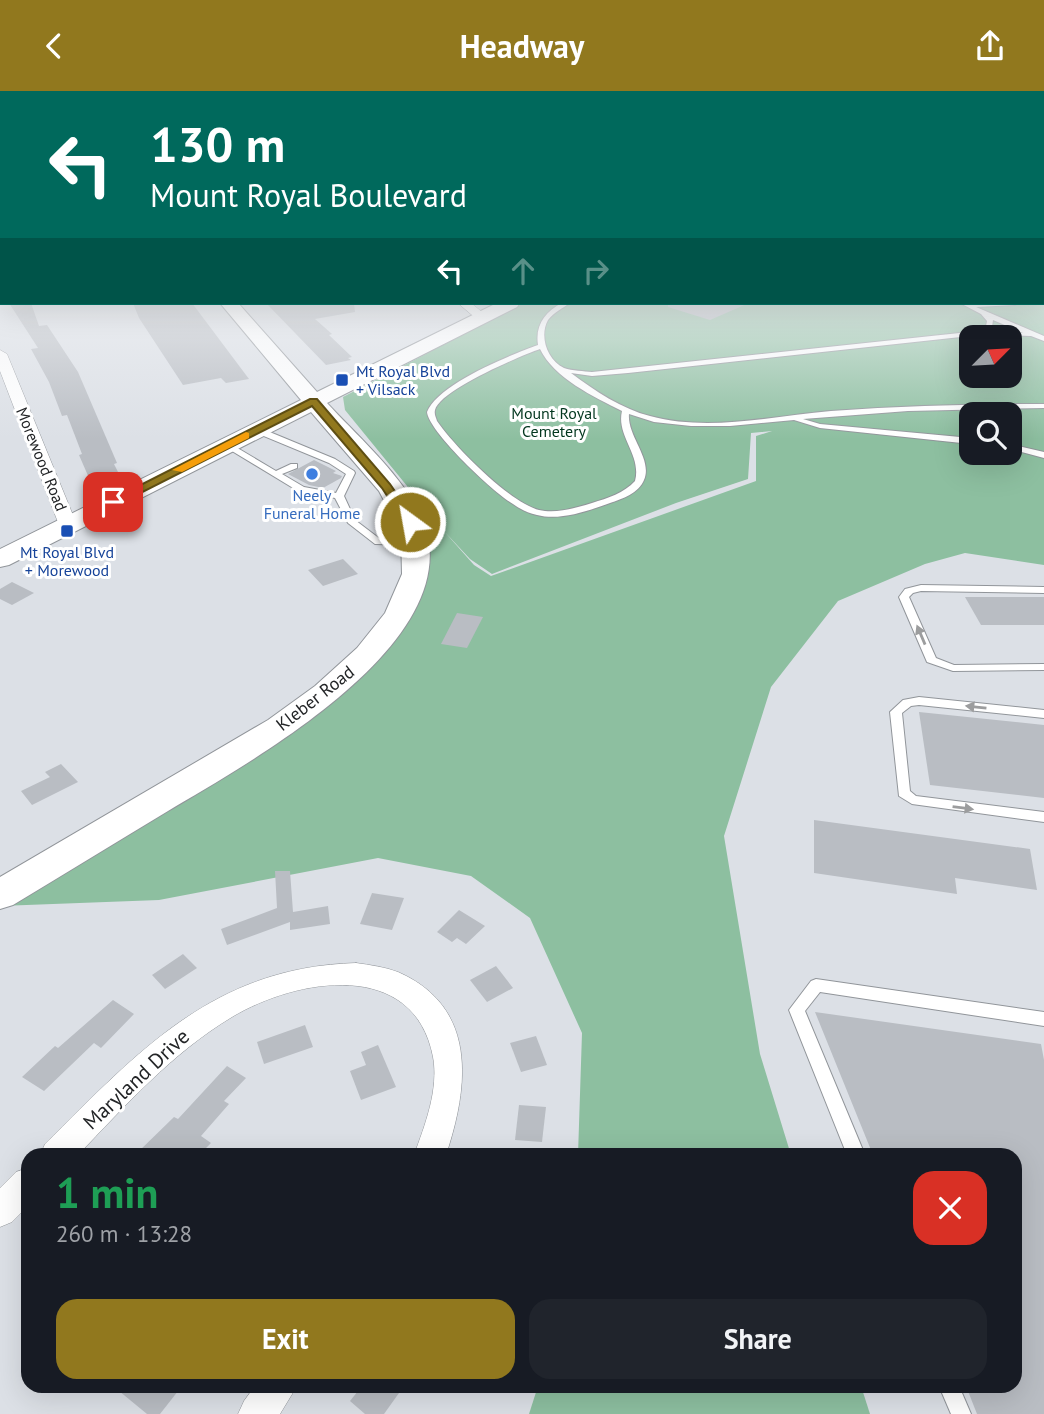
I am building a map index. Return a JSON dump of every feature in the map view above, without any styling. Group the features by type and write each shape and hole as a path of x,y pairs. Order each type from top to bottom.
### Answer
{"street":[{"name":"Kleber Road","path":"0,895 249,746 336,685 376,647 400,615 414,581 416,543 410,522 398,500 240,316"},
{"path":"0,559 482,317"},
{"name":"Morewood Road","path":"0,354 68,525"},
{"name":"Maryland Drive","path":"63,1148 163,1050 196,1024 226,1007 284,982 345,973 372,976 407,988 432,1011 449,1058 449,1090 432,1148"},
{"path":"0,1211 21,1190"},
{"path":"257,1414 273,1393"}],"lane":[{"path":"548,316 543,321 541,345 547,356 576,382 651,419 682,423 952,406 1044,406"},
{"path":"990,316 1040,338"},
{"path":"562,370 610,373 959,334"},
{"path":"1022,336 1040,338"},
{"path":"541,345 517,354 452,390 437,400 431,409 432,419 442,432 515,502 539,513 568,512 607,501 635,485 640,480 641,467 624,418 626,409"},
{"path":"794,418 820,426 959,441"},
{"path":"257,430 316,454 351,473 339,496"},
{"path":"226,445 301,489 339,496"},
{"path":"1022,450 1044,455"},
{"path":"304,461 316,454"},
{"path":"276,474 294,466"},
{"path":"339,496 351,521 378,542 416,543"},
{"path":"1044,590 921,588 909,591 904,597 931,660 940,665 953,668 1044,667"},
{"path":"1044,714 919,701 907,703 896,712 904,793 912,800 1044,817"},
{"path":"853,1148 797,1010 816,985 1044,1019"},
{"path":"953,1393 961,1414"}],"green space":[{"name":"Mount Royal Cemetery","path":"499,316 1044,316 1044,565 965,553 925,564 838,601 771,687 724,836 760,1054 789,1148 578,1148 582,1033 530,918 471,876 378,858 159,900 0,906 0,895 288,721 407,600 405,512 425,508 345,410 343,397","holes":["772,431 756,436 756,481 491,576 474,565 443,530 470,559 492,574 676,503 748,479 751,433"]},
{"path":"536,1393 863,1393 870,1414 529,1414"}],"building":[{"path":"17,316 35,316 39,326 47,325 78,372 117,463 114,464 118,472 89,478 67,415 62,416 49,382 31,349 38,348"},
{"path":"138,316 202,316 249,379 226,383 221,378 183,385"},
{"path":"278,316 334,316 315,319 352,357 348,358 351,360 326,365"},
{"path":"696,316 720,316 710,320"},
{"name":"Neely Funeral Home","path":"314,460 336,471 333,473 342,476 341,478 323,488 309,485 288,474"},
{"path":"343,559 358,574 323,586 308,570"},
{"path":"12,582 34,593 12,605 0,599 0,589"},
{"path":"965,597 1044,597 1044,625 981,625"},
{"path":"457,613 483,617 467,648 441,644"},
{"path":"919,712 1044,725 1044,798 930,785"},
{"path":"61,764 78,782 32,805 21,791 50,777 45,772"},
{"path":"814,820 1030,849 1037,890 955,878 957,894 814,873"},
{"path":"275,871 290,871 293,912 328,906 330,924 290,930 290,922 227,945 221,929 277,908"},
{"path":"372,893 404,898 392,930 360,924"},
{"path":"459,910 485,926 466,944 457,938 452,942 437,932"},
{"path":"183,954 197,968 165,989 152,975"},
{"path":"496,966 513,988 487,1002 470,980"},
{"path":"113,1000 134,1014 101,1048 94,1043 44,1091 22,1077 55,1046 58,1048"},
{"path":"815,1012 1041,1044 1044,1060 1044,1414 977,1414 969,1393 1022,1393 1022,1148 870,1148"},
{"path":"305,1025 313,1047 264,1064 257,1042"},
{"path":"536,1036 547,1065 521,1072 510,1043"},
{"path":"378,1045 396,1087 361,1100 350,1071 366,1065 361,1052"},
{"path":"227,1066 246,1078 224,1101 229,1104 201,1136 211,1143 206,1148 142,1148 174,1117 178,1119"},
{"path":"519,1105 546,1107 542,1142 515,1140"},
{"path":"122,1393 176,1393 160,1414 147,1414"},
{"path":"356,1393 399,1393 384,1414 365,1414 350,1401"}],"slow traffic":[{"path":"178,470 246,436"}],"place":[{"name":"Mt Royal Blvd + Vilsack","path":"342,380"},
{"name":"Neely Funeral Home","path":"312,474"},
{"name":"Mt Royal Blvd + Morewood","path":"67,531"}],"route":[{"path":"113,502 313,401 398,500 410,522"}]}
